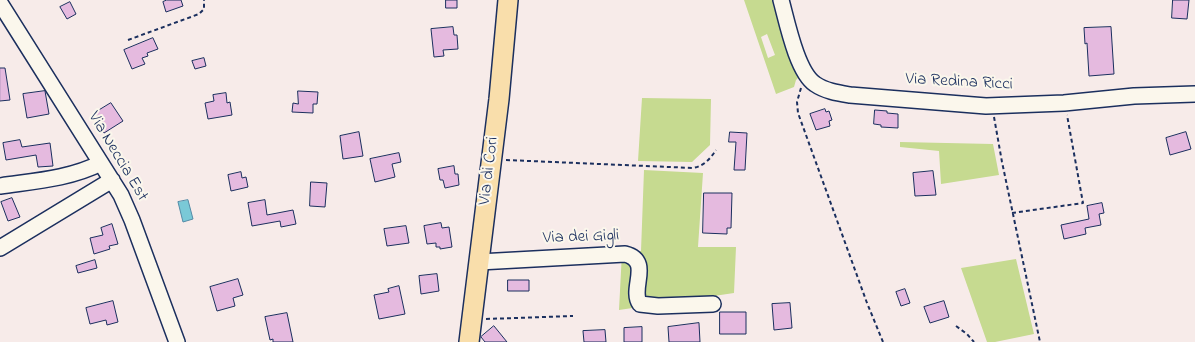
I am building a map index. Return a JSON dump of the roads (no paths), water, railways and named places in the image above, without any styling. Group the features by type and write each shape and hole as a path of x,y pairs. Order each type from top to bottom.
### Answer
{"main road":[{"name":"Via di Cori","path":"469,342 504,58 508,0"}],"street":[{"name":"Via Redina Ricci","path":"781,0 799,62 807,76 814,84 822,88 850,95 993,106 1064,103 1134,96 1195,94"},
{"name":"Via Neccia Est","path":"0,2 112,180 132,220 177,342"},
{"path":"0,186 69,175 100,163"},
{"path":"0,248 112,180"},
{"name":"Via dei Gigli","path":"479,262 625,254 634,258 638,264 639,273 637,298 640,304 658,306 712,304"}],"water":[{"path":"188,200 193,219 183,222 178,202"}]}
